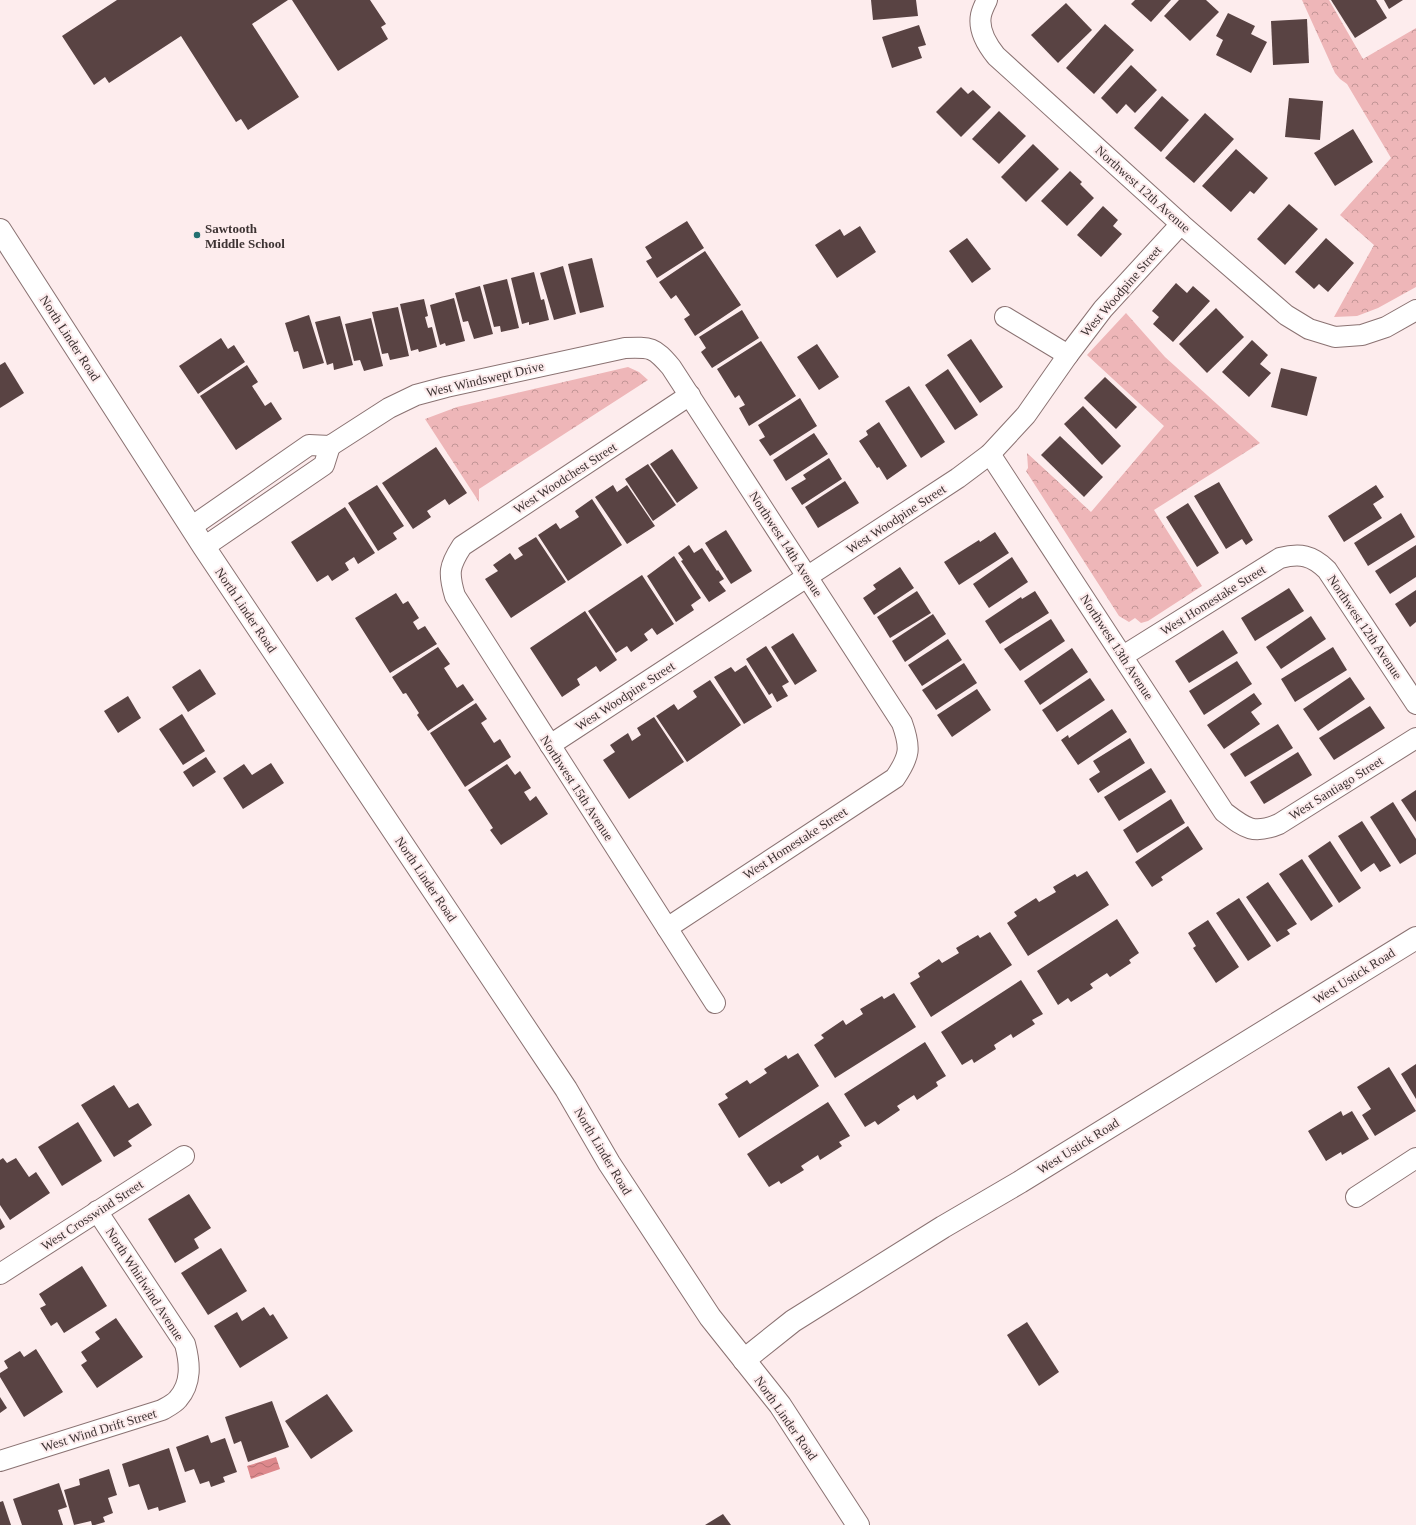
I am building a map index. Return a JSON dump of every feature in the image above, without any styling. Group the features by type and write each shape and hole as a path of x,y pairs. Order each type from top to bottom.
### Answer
{"main road":[{"name":"North Linder Road","path":"0,230 204,547 566,1089 609,1164 710,1316 780,1405 858,1525"},
{"name":"West Ustick Road","path":"744,1360 787,1325 806,1313 943,1227 1020,1182 1416,938"}],"street":[{"name":"Northwest 12th Avenue","path":"984,7 981,28 988,45 996,56 1181,224 1286,315 1309,329 1335,337 1362,335 1386,327 1416,310"},
{"name":"West Woodpine Street","path":"550,745 958,478 990,454 1026,415 1068,355 1106,305 1181,224"},
{"path":"1005,317 1068,355"},
{"name":"West Windswept Drive","path":"330,446 389,408 416,395 446,387 625,348 652,348"},
{"name":"Northwest 14th Avenue","path":"652,348 672,367 902,723 907,735 909,747"},
{"name":"West Woodchest Street","path":"450,569 454,557 462,546 690,395"},
{"path":"191,527 310,445 330,446 324,465 204,547"},
{"name":"Northwest 13th Avenue","path":"990,454 1224,812 1240,824 1254,830"},
{"name":"West Homestake Street","path":"1123,656 1280,558 1294,555 1307,557"},
{"name":"Northwest 12th Avenue","path":"1307,557 1318,561 1327,570 1416,704"},
{"name":"Northwest 15th Avenue","path":"450,569 451,583 455,596 715,1003"},
{"name":"West Santiago Street","path":"1254,830 1268,829 1279,824 1416,738"},
{"name":"West Homestake Street","path":"667,928 895,778 904,764 909,747"},
{"name":"West Crosswind Street","path":"0,1274 184,1156"},
{"path":"1356,1197 1416,1158"},
{"name":"North Whirlwind Avenue","path":"97,1211 185,1344 189,1360 187,1384"},
{"name":"West Wind Drift Street","path":"0,1461 162,1410 178,1400 187,1384"}],"green space":[{"path":"1302,0 1329,0 1363,59 1416,28 1416,287 1378,308 1357,316 1334,317 1374,245 1340,215 1391,158 1347,84 1335,73"},
{"path":"1126,313 1165,357 1260,443 1154,510 1202,586 1148,621 1141,623 1135,618 1129,622 1119,616 1026,471 1028,468 1027,453 1091,512 1164,426 1087,355"},
{"path":"628,367 639,372 648,380 479,489 479,502 425,419 457,407"}],"water":[{"path":"276,1457 280,1469 251,1479 247,1466"}],"building":[{"path":"117,0 288,0 252,24 299,97 248,130 241,119 236,122 181,36 109,83 105,77 94,85 62,36"},
{"path":"292,0 370,0 386,24 381,27 388,39 338,71"},
{"path":"871,0 916,0 918,16 873,20"},
{"path":"1135,0 1171,0 1151,22 1131,4"},
{"path":"1179,0 1206,0 1219,12 1190,41 1164,16"},
{"path":"1331,0 1376,0 1387,18 1355,38"},
{"path":"1384,0 1403,0 1389,9"},
{"path":"1066,3 1092,30 1058,63 1031,35"},
{"path":"1228,13 1255,26 1251,34 1267,42 1251,73 1216,55 1223,40 1216,36"},
{"path":"1307,19 1309,63 1273,65 1271,21"},
{"path":"1105,24 1134,50 1094,94 1066,68"},
{"path":"919,25 926,45 918,47 922,58 892,68 882,37"},
{"path":"1131,65 1157,90 1135,113 1126,104 1117,114 1101,98"},
{"path":"961,87 968,94 973,90 991,107 961,137 936,112"},
{"path":"1162,96 1189,120 1161,152 1134,128"},
{"path":"1289,98 1323,101 1320,140 1285,137"},
{"path":"999,111 1026,136 999,164 972,139"},
{"path":"1205,113 1234,139 1194,183 1165,158"},
{"path":"1353,129 1373,162 1335,186 1314,153"},
{"path":"1033,144 1059,169 1026,202 1001,177"},
{"path":"1236,149 1268,178 1254,194 1250,191 1231,212 1202,186"},
{"path":"1070,171 1082,182 1080,184 1094,198 1067,226 1041,201"},
{"path":"1289,204 1318,229 1285,265 1257,239"},
{"path":"1103,206 1118,220 1113,226 1122,234 1101,257 1077,235"},
{"path":"687,221 704,248 657,278 646,261 652,258 645,247"},
{"path":"860,226 876,252 837,278 815,245 840,229 844,236"},
{"path":"967,238 991,269 972,283 949,251"},
{"path":"1326,238 1354,263 1328,292 1319,284 1314,289 1295,272"},
{"path":"705,251 741,305 695,336 684,319 690,315 676,295 671,299 659,282"},
{"path":"592,258 604,307 580,313 568,264"},
{"path":"563,266 576,314 554,320 540,273"},
{"path":"534,272 541,300 544,299 549,320 529,325 529,322 522,324 511,278"},
{"path":"507,279 519,328 501,332 500,326 494,327 483,285"},
{"path":"1176,283 1187,293 1193,286 1210,301 1173,342 1153,324 1159,317 1152,311"},
{"path":"480,286 493,334 474,339 468,321 463,322 455,293"},
{"path":"454,298 465,341 446,346 445,343 440,345 430,305"},
{"path":"424,299 428,316 425,317 428,328 432,327 437,347 419,352 418,349 411,351 400,304"},
{"path":"398,307 409,356 390,360 388,353 382,354 372,312"},
{"path":"1216,308 1244,337 1207,373 1179,344"},
{"path":"742,310 759,338 712,368 701,352 706,348 699,337"},
{"path":"309,315 324,363 303,369 298,351 294,352 285,323"},
{"path":"340,316 353,365 334,370 333,363 327,365 315,322"},
{"path":"371,318 383,366 364,371 360,360 354,361 345,324"},
{"path":"221,338 228,349 234,345 245,362 198,394 179,366"},
{"path":"971,339 1003,387 980,403 947,355"},
{"path":"1252,340 1268,355 1260,364 1271,373 1249,397 1222,372"},
{"path":"761,341 796,396 749,426 739,408 745,405 739,395 735,398 717,369"},
{"path":"817,344 839,377 819,390 797,357"},
{"path":"5,362 24,393 0,408 0,365"},
{"path":"247,365 258,382 252,386 265,406 271,402 282,419 236,450 200,396"},
{"path":"1281,368 1317,377 1307,416 1271,407"},
{"path":"948,369 978,415 955,430 925,385"},
{"path":"1105,377 1137,407 1116,429 1084,398"},
{"path":"909,386 945,442 921,458 885,401"},
{"path":"800,398 817,426 770,456 759,440 765,437 758,425"},
{"path":"1083,406 1121,446 1102,465 1064,424"},
{"path":"879,422 907,466 887,480 859,441 868,435 866,431"},
{"path":"814,433 828,454 786,481 773,460"},
{"path":"1060,436 1103,477 1084,497 1041,455"},
{"path":"436,447 467,493 449,505 445,499 427,511 431,517 413,529 382,483"},
{"path":"672,449 698,488 677,503 650,464"},
{"path":"829,458 842,479 802,505 791,488 806,479 803,475"},
{"path":"648,464 676,505 653,521 625,479"},
{"path":"845,481 859,503 818,528 805,507"},
{"path":"1219,482 1253,540 1246,545 1242,539 1226,549 1194,496"},
{"path":"377,485 404,526 393,533 397,539 378,551 348,503"},
{"path":"613,485 617,492 627,485 655,526 627,544 595,497"},
{"path":"1376,485 1384,497 1373,504 1382,518 1344,542 1328,516"},
{"path":"592,499 622,545 568,581 538,535 556,523 560,529 579,517 575,511"},
{"path":"1188,503 1219,553 1197,567 1166,517"},
{"path":"345,507 375,553 358,564 354,557 345,563 349,570 332,581 328,575 317,582 291,542"},
{"path":"1401,513 1415,537 1368,566 1354,543"},
{"path":"726,530 752,571 731,584 705,543"},
{"path":"995,532 1009,553 959,585 944,562 979,540 980,542"},
{"path":"536,537 566,582 511,618 485,579 498,571 493,565 510,553 515,560 523,555 518,548"},
{"path":"689,545 694,553 702,548 724,579 719,582 726,591 709,602 681,561 683,560 678,553"},
{"path":"1416,545 1416,577 1390,594 1375,571"},
{"path":"674,556 701,598 691,605 694,610 676,622 647,576"},
{"path":"1012,557 1028,582 989,608 973,584"},
{"path":"900,567 914,588 874,615 863,598 876,589 873,585"},
{"path":"642,575 674,624 657,635 652,628 644,634 648,640 631,652 627,646 616,653 588,611"},
{"path":"1289,588 1304,611 1255,641 1241,618"},
{"path":"1416,590 1416,622 1410,627 1395,604"},
{"path":"917,591 931,613 890,638 877,617"},
{"path":"1035,591 1049,613 1000,644 985,621 1021,597 1022,599"},
{"path":"396,593 403,604 408,601 419,618 413,622 418,630 425,626 437,644 390,673 355,618"},
{"path":"585,611 617,660 600,672 596,666 577,679 580,685 562,697 530,648"},
{"path":"933,614 946,634 905,662 892,641"},
{"path":"1311,616 1326,639 1281,669 1266,647"},
{"path":"1051,619 1065,641 1020,671 1004,649"},
{"path":"1223,630 1238,653 1189,683 1175,661"},
{"path":"793,633 817,671 795,685 771,647"},
{"path":"948,639 962,660 922,686 908,665"},
{"path":"766,646 789,682 782,686 788,696 777,702 772,693 769,695 746,659"},
{"path":"438,647 450,664 444,668 457,688 463,684 474,700 428,731 417,715 419,713 406,693 403,694 392,677"},
{"path":"1333,647 1347,670 1295,702 1281,679"},
{"path":"1072,648 1088,672 1040,705 1024,681"},
{"path":"1237,661 1252,684 1204,715 1189,691"},
{"path":"964,663 977,683 936,710 922,690"},
{"path":"746,665 772,707 744,724 714,677 731,667 735,672"},
{"path":"200,669 216,694 188,712 172,687"},
{"path":"1350,677 1365,699 1318,731 1303,709"},
{"path":"1090,678 1105,700 1057,732 1042,710"},
{"path":"710,680 741,725 687,762 656,716 674,704 678,710 697,697 693,691"},
{"path":"977,689 991,710 952,737 937,715"},
{"path":"1254,693 1262,704 1251,712 1260,724 1224,749 1207,725"},
{"path":"128,696 141,718 118,733 104,711"},
{"path":"476,703 487,719 481,723 494,743 500,739 511,757 465,787 430,733"},
{"path":"1370,706 1385,728 1334,760 1319,738"},
{"path":"1112,709 1127,732 1078,765 1061,740 1068,735 1069,738"},
{"path":"182,714 205,751 183,765 159,729"},
{"path":"654,717 684,762 629,799 603,760 615,752 610,745 628,733 632,741 641,735 637,728"},
{"path":"1278,724 1293,748 1245,777 1230,754"},
{"path":"1130,738 1145,763 1098,793 1089,779 1100,772 1093,761"},
{"path":"1298,752 1312,775 1264,804 1250,782"},
{"path":"206,757 216,772 193,787 183,772"},
{"path":"271,763 284,783 243,809 223,778 244,764 252,775"},
{"path":"507,764 515,775 520,771 531,788 524,792 530,801 536,796 548,814 501,845 490,830 493,828 468,790"},
{"path":"1151,768 1166,792 1119,821 1104,797"},
{"path":"1416,790 1416,822 1401,800"},
{"path":"1171,799 1185,823 1137,853 1123,830"},
{"path":"1393,802 1416,839 1416,854 1400,864 1370,817"},
{"path":"1362,821 1391,866 1380,872 1374,863 1361,872 1338,836"},
{"path":"1188,826 1203,849 1161,877 1163,880 1152,887 1135,862"},
{"path":"1330,841 1361,888 1339,903 1308,856"},
{"path":"1302,859 1333,906 1311,921 1279,874"},
{"path":"1087,871 1109,905 1028,956 1007,923 1017,916 1014,912 1036,898 1039,902 1056,892 1053,887 1075,874 1077,877"},
{"path":"1268,882 1297,924 1287,930 1290,934 1277,942 1246,897"},
{"path":"1239,898 1271,946 1248,961 1216,913"},
{"path":"1117,919 1139,953 1129,960 1131,963 1110,977 1107,973 1090,984 1093,988 1071,1002 1068,998 1058,1005 1037,971"},
{"path":"1208,920 1239,967 1216,983 1193,948 1196,946 1188,933"},
{"path":"990,932 1012,965 931,1017 910,983 920,977 918,973 939,959 942,963 959,953 956,948 978,935 980,938"},
{"path":"1021,980 1043,1014 1032,1020 1035,1024 1013,1038 1011,1034 994,1045 996,1049 974,1063 972,1059 962,1065 941,1032"},
{"path":"894,993 916,1027 835,1078 814,1045 824,1038 821,1035 843,1020 846,1025 863,1014 860,1009 882,996 884,999"},
{"path":"925,1042 946,1076 936,1082 938,1086 917,1100 914,1095 897,1106 900,1110 878,1125 875,1121 865,1127 844,1094"},
{"path":"798,1053 819,1086 739,1138 718,1104 728,1098 725,1094 747,1080 750,1084 767,1073 764,1069 786,1055 788,1059"},
{"path":"1416,1064 1416,1099 1401,1074"},
{"path":"1389,1067 1416,1111 1375,1136 1362,1115 1371,1109 1357,1087"},
{"path":"114,1085 129,1108 138,1103 152,1125 128,1141 132,1146 114,1157 81,1105"},
{"path":"828,1102 850,1136 839,1142 842,1146 820,1160 818,1155 801,1166 804,1170 781,1184 779,1181 769,1187 747,1154"},
{"path":"1341,1111 1343,1116 1352,1111 1369,1139 1342,1155 1341,1152 1326,1161 1308,1131"},
{"path":"78,1122 102,1161 62,1186 38,1147"},
{"path":"3,1158 7,1163 16,1158 29,1177 36,1172 50,1193 10,1220 0,1205 0,1160"},
{"path":"189,1194 211,1228 194,1239 199,1248 175,1263 148,1219"},
{"path":"0,1218 5,1227 0,1230"},
{"path":"221,1248 247,1291 208,1315 181,1273"},
{"path":"82,1266 107,1306 64,1333 57,1322 51,1326 40,1308 46,1305 39,1294"},
{"path":"264,1307 270,1316 273,1314 288,1338 240,1368 214,1326 237,1312 242,1321"},
{"path":"116,1318 143,1357 97,1388 81,1365 87,1361 81,1352 100,1339 95,1332"},
{"path":"1027,1322 1059,1372 1039,1386 1007,1335"},
{"path":"36,1349 63,1392 24,1417 0,1377 0,1373 8,1368 4,1361 20,1351 24,1357"},
{"path":"327,1394 353,1431 311,1459 285,1421"},
{"path":"0,1397 7,1408 0,1413"},
{"path":"272,1401 289,1447 248,1462 241,1441 234,1444 225,1417"},
{"path":"208,1435 211,1443 225,1438 237,1472 223,1477 225,1482 211,1487 209,1481 200,1484 194,1469 185,1472 176,1447"},
{"path":"169,1448 186,1502 159,1511 158,1507 148,1510 139,1484 129,1487 122,1464"},
{"path":"109,1469 117,1495 108,1498 113,1513 103,1517 105,1522 92,1525 91,1521 74,1525 64,1490 80,1485 79,1479"},
{"path":"59,1483 67,1507 58,1510 63,1525 22,1525 13,1499"},
{"path":"3,1501 11,1525 0,1525 0,1502"},
{"path":"723,1514 731,1525 705,1525"}],"place":[{"name":"Sawtooth Middle School","path":"197,235"}]}
